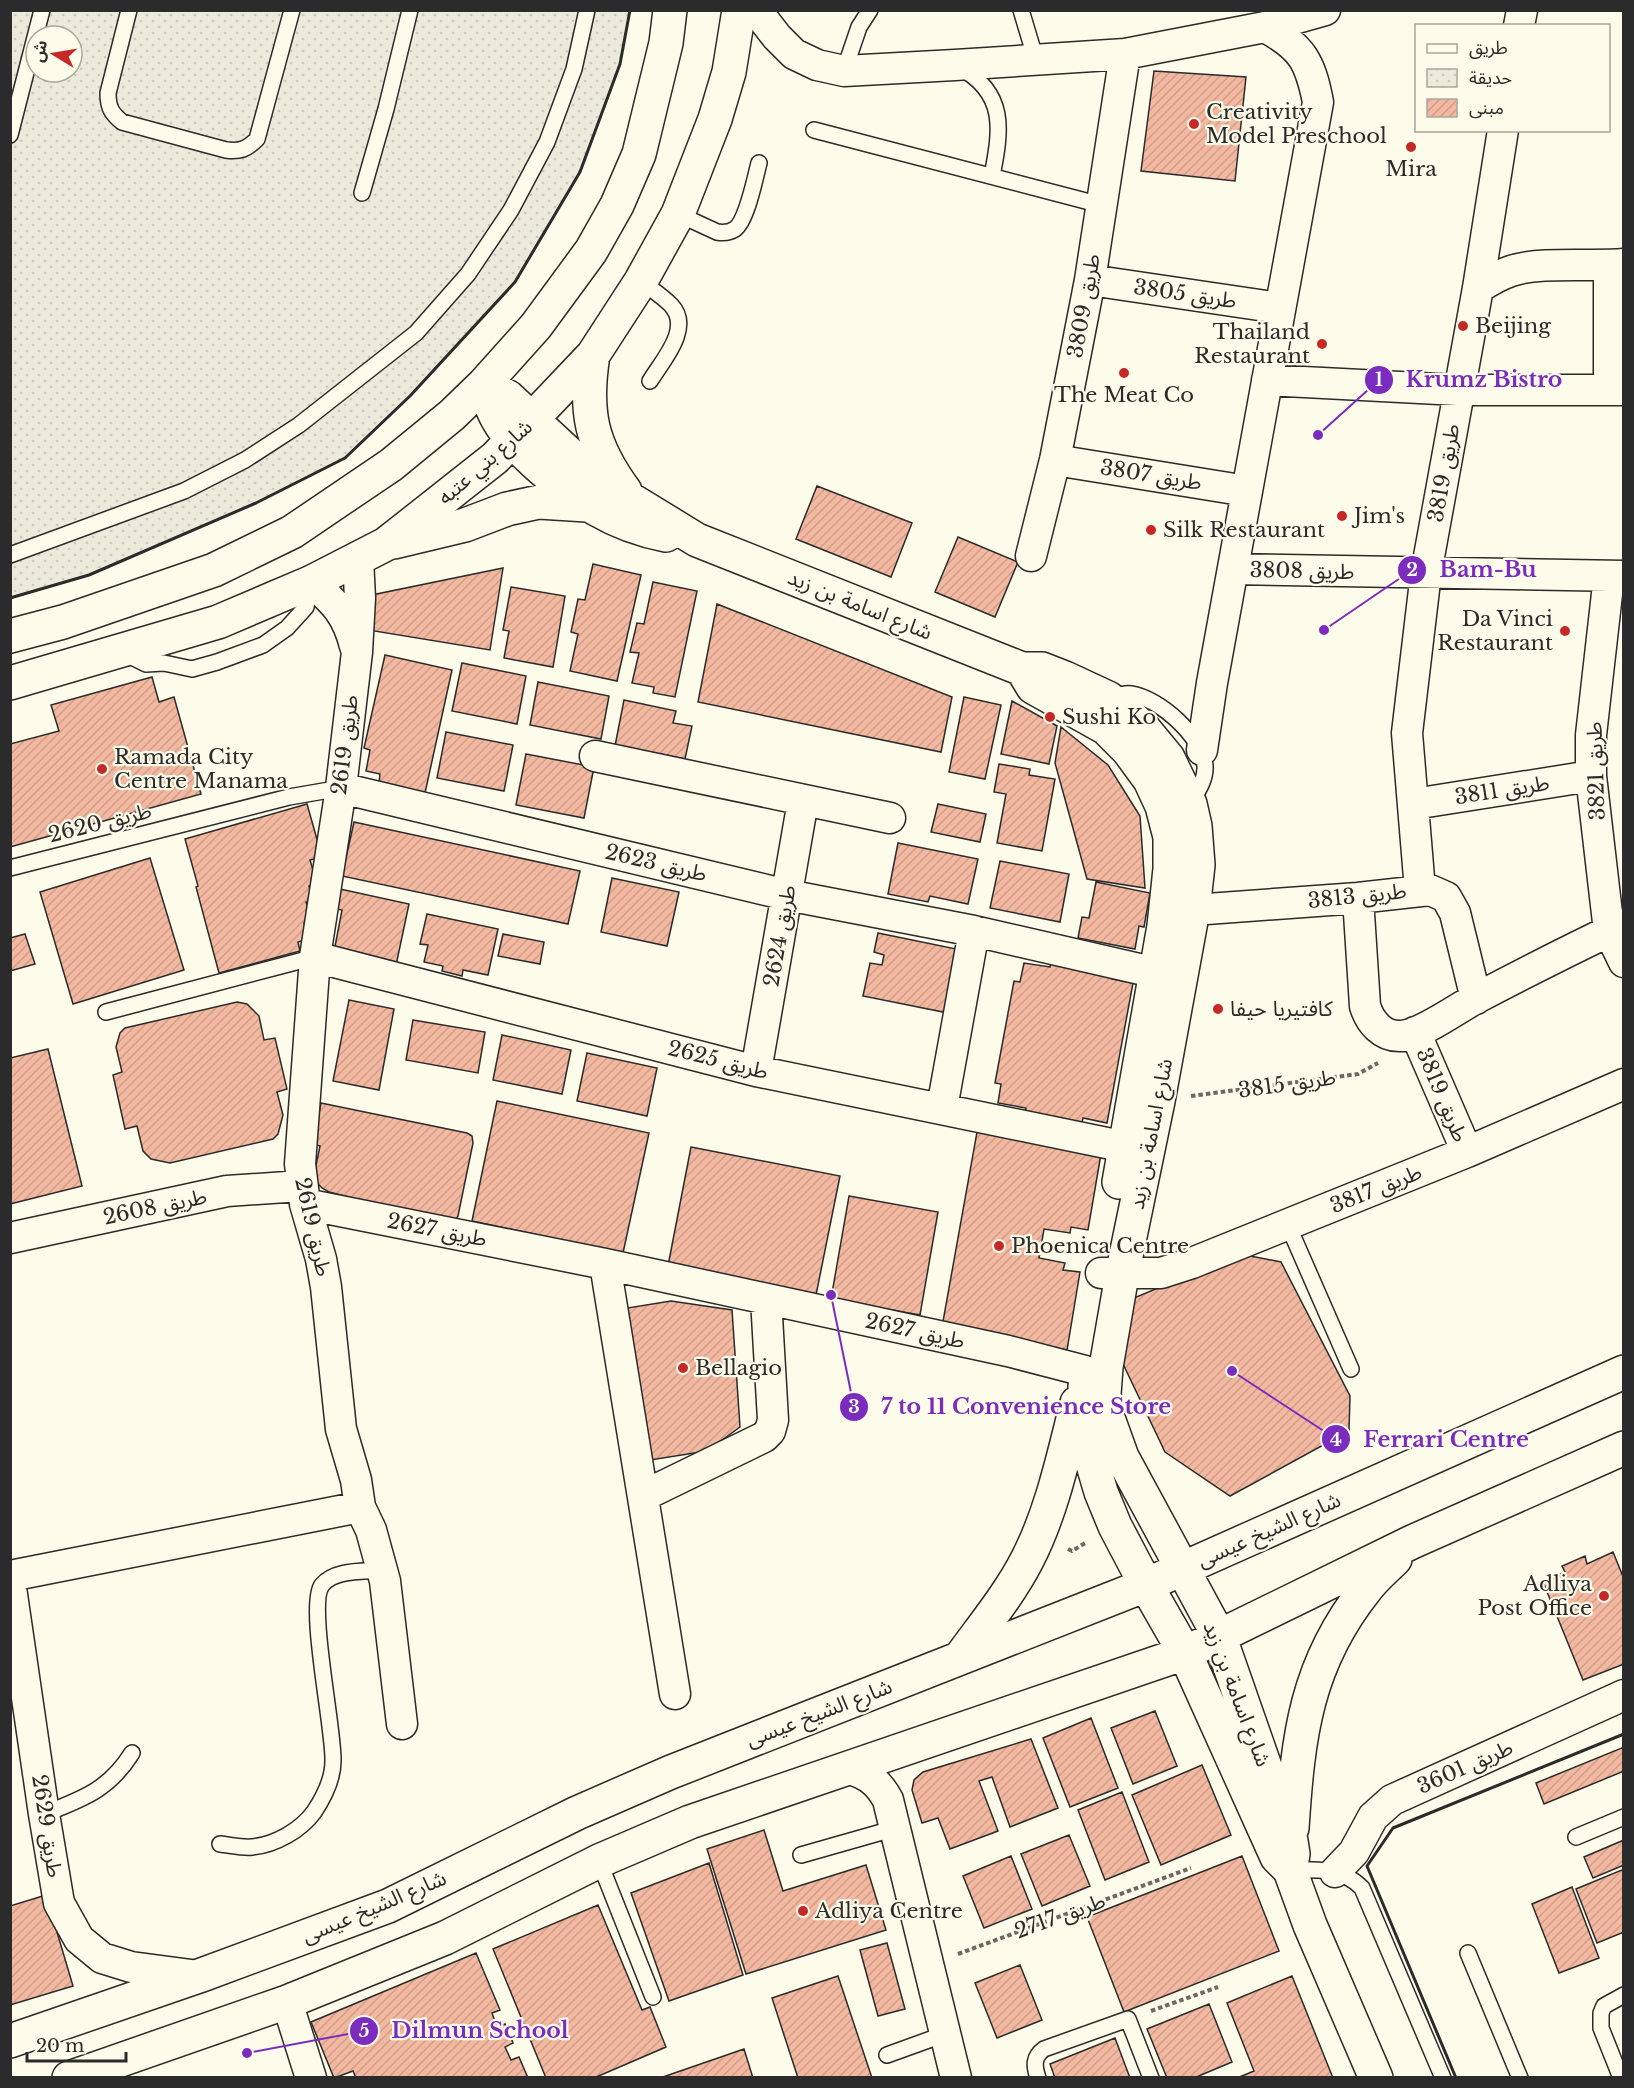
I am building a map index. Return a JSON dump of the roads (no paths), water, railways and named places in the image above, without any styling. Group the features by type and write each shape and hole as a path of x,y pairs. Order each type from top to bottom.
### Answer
{"main road":[{"path":"10,636 63,622 214,570 292,532 391,465 452,415 484,384 536,326 591,251 617,205 639,154 666,43 670,10"},
{"name":"شارع بني عتبه","path":"10,683 218,622 312,582 372,552 495,458 593,355 641,282 678,214 716,119 729,72 739,10"},
{"path":"593,355 589,402 593,430 603,457 635,504"},
{"name":"شارع اسامة بن زيد","path":"484,384 508,397 522,431 555,480 587,505 624,524 663,535 697,540"},
{"name":"شارع اسامة بن زيد","path":"522,431 635,504 697,540 1022,669 1033,687 1096,707 1144,729 1168,758 1190,804 1195,826 1198,865 1193,910 1158,1101 1137,1148"},
{"path":"372,552 465,525 507,509 539,502 587,505"},
{"name":"شارع اسامة بن زيد","path":"1096,707 1106,728 1128,750 1150,780 1162,806 1170,837 1170,869 1137,1148 1112,1274 1087,1348 1086,1420 1091,1458 1115,1526 1185,1653 1277,1857 1290,1856"},
{"name":"شارع اسامة بن زيد","path":"1112,1274 1104,1394 1108,1418 1122,1457 1220,1638 1310,1925 1376,2078"},
{"name":"شارع الشيخ عيسى","path":"10,2042 199,1976 388,1906 577,1813 671,1772 1146,1585 1623,1372"},
{"path":"959,1658 999,1605 1028,1559 1053,1494 1085,1373"},
{"path":"69,2078 287,2002 445,1938 599,1861 690,1822 1185,1653 1220,1638 1412,1542 1618,1453"},
{"path":"1290,1856 1296,1761 1304,1714 1318,1669 1340,1627 1366,1588 1412,1542"}],"street":[{"path":"756,10 794,54 818,65 844,70 1125,54 1265,27 1325,10"},
{"path":"1202,750 1246,491 1318,102 1313,78 1303,56 1287,38 1265,27"},
{"name":"طريق 3809","path":"1031,556 1055,459 1090,280 1125,54"},
{"name":"طريق 3819","path":"1420,890 1407,734 1426,573 1478,288 1503,132"},
{"path":"1267,380 1458,390 1616,390 1616,265 1534,267 1514,270 1495,277 1478,288"},
{"name":"طريق 3805","path":"1090,280 1280,308"},
{"name":"طريق 3807","path":"1055,459 1246,491"},
{"name":"طريق 2619","path":"372,552 360,598 357,652 341,788 315,957 300,1164 303,1195 325,1278 340,1429 356,1480 360,1507 371,1530 382,1570 402,1724"},
{"name":"طريق 3808","path":"1233,569 1616,576"},
{"name":"طريق 3821","path":"1616,576 1591,735 1591,776 1623,962"},
{"name":"طريق 2619","path":"312,582 346,618 357,652"},
{"path":"595,756 890,818"},
{"name":"طريق 3811","path":"1414,804 1591,776"},
{"name":"طريق 2623","path":"341,788 787,895 974,931 1157,973"},
{"name":"طريق 2624","path":"756,1071 803,801"},
{"name":"طريق 3813","path":"1164,926 1179,915 1193,910 1358,898 1420,890 1438,892 1451,905 1455,913 1476,999"},
{"name":"طريق 3819","path":"1358,898 1365,1006 1369,1018 1377,1028 1388,1034 1408,1034 1467,1152"},
{"path":"1408,1034 1616,928"},
{"path":"942,1108 974,931"},
{"name":"طريق 2625","path":"315,957 756,1071 1137,1148"},
{"name":"طريق 3817","path":"1112,1274 1161,1274 1467,1152 1623,1084"},
{"name":"طريق 2608","path":"10,1238 227,1191 303,1195"},
{"name":"طريق 2627","path":"303,1195 604,1264 1008,1351 1085,1373"},
{"path":"604,1264 675,1694"},
{"path":"643,1496 764,1437 770,1431 773,1420 766,1299"},
{"path":"10,1576 360,1507"},
{"name":"طريق 2629","path":"10,1581 44,1814 60,1903 79,1939 102,1958 131,1967 199,1976"},
{"name":"طريق 3601","path":"1335,1872 1354,1852 1373,1817 1392,1800 1623,1695"},
{"path":"850,1769 873,1779 882,1787 888,1800 956,2078"},
{"path":"287,2002 311,2078"}],"lane":[{"path":"10,135 42,10"},
{"path":"129,10 108,93 108,105 113,115 122,122 226,150 238,151 249,147 257,139 292,10"},
{"path":"362,194 410,10"},
{"path":"10,555 184,491 245,460 299,425 416,333 468,274 511,210 547,142 574,69 587,10"},
{"path":"844,70 859,27 870,10"},
{"path":"1021,10 1036,60"},
{"path":"955,65 971,74 985,87 994,103 999,121 999,139 992,176"},
{"path":"814,129 1101,205"},
{"path":"678,214 717,232 724,233 736,228 743,217 759,163"},
{"path":"641,282 670,304 679,320 676,338 650,381"},
{"path":"1096,707 1129,693 1145,697 1164,708 1181,725 1202,750 1205,767 1201,786 1190,804"},
{"name":"طريق 2620","path":"10,868 289,797 341,788"},
{"path":"106,1012 315,957"},
{"path":"1288,1225 1351,1369"},
{"path":"220,1844 252,1847 282,1838 308,1820 326,1794 334,1763 317,1622 317,1597 321,1586 331,1577 382,1570"},
{"path":"44,1814 95,1792 110,1782 132,1753"},
{"path":"1576,1837 1623,1817"},
{"path":"801,1855 896,1828"},
{"path":"1290,1856 1312,1870 1335,1872 1347,1876 1362,1888 1443,2078"},
{"path":"599,1861 653,1997"},
{"path":"1468,1953 1520,2078"},
{"path":"1621,2078 1600,2020 1604,2006 1623,1995"},
{"path":"1038,2078 1034,2064 1039,2053 1044,2049 1128,2019 1151,2078"},
{"path":"887,2055 945,2034"}],"place":[{"name":"Creativity Model Preschool","path":"1194,124"},
{"name":"Mira","path":"1411,147"},
{"name":"Beijing","path":"1463,326"},
{"name":"Thailand Restaurant","path":"1322,344"},
{"name":"The Meat Co","path":"1124,373"},
{"name":"Krumz Bistro","path":"1318,435"},
{"name":"Jim's","path":"1342,516"},
{"name":"Silk Restaurant","path":"1151,530"},
{"name":"Bam-Bu","path":"1324,630"},
{"name":"Da Vinci Restaurant","path":"1565,631"},
{"name":"Sushi Ko","path":"1050,717"},
{"name":"Ramada City Centre Manama","path":"102,769"},
{"name":"كافتيريا حيفا","path":"1218,1009"},
{"name":"Phoenica Centre","path":"999,1246"},
{"name":"7 to 11 Convenience Store","path":"831,1295"},
{"name":"Bellagio","path":"683,1368"},
{"name":"Ferrari Centre","path":"1232,1371"},
{"name":"Adliya Post Office","path":"1604,1596"},
{"name":"Adliya Centre","path":"803,1911"},
{"name":"Dilmun School","path":"247,2053"}]}
